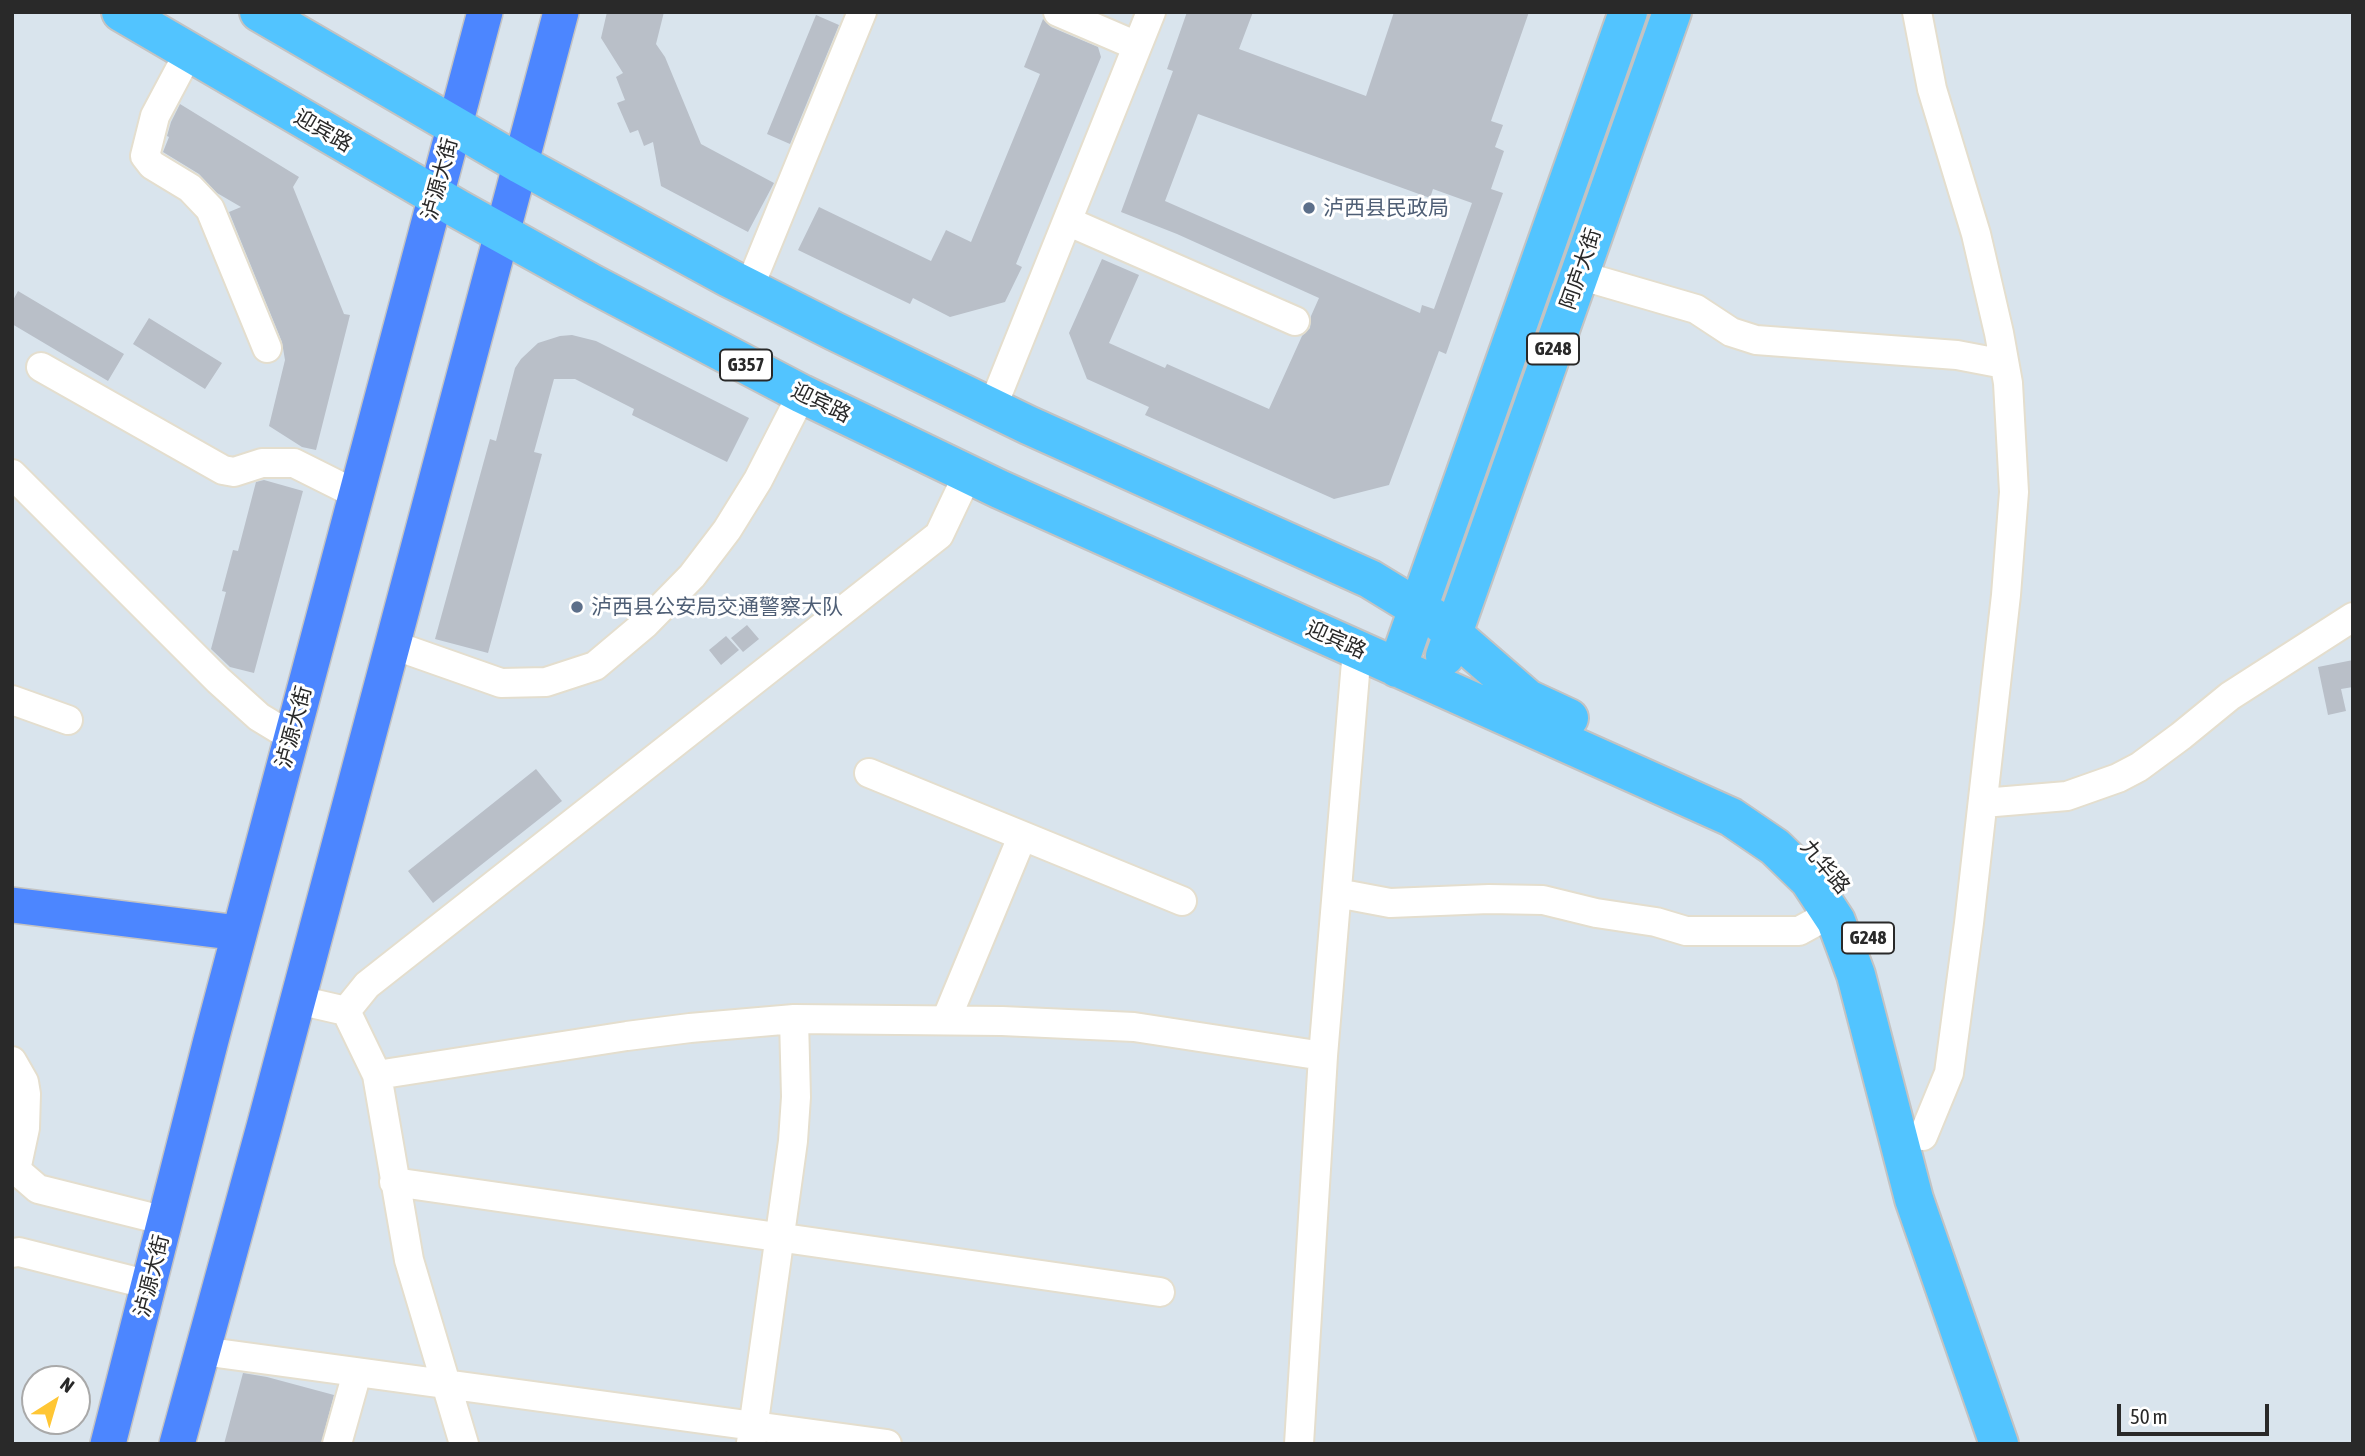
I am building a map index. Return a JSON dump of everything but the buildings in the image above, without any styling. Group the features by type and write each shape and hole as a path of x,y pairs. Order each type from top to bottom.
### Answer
{"highway":[{"name":"迎宾路","path":"121,12 501,233 802,394 968,474 1435,685"},
{"path":"259,12 520,164 749,288 992,408 1342,565 1419,607"},
{"name":"G248","path":"1397,668 1628,12"},
{"name":"阿庐大街","path":"1435,685 1672,12"},
{"name":"G248","path":"1419,607 1453,634"},
{"name":"九华路","path":"1453,634 1528,699 1742,796 1790,827 1828,864 1859,911 1879,968 1938,1192 2025,1444"},
{"name":"九华路","path":"1435,685 1731,817 1775,847 1809,880 1832,914 1856,975 1914,1199 1999,1444"}],"main road":[{"name":"泸源大街","path":"108,1444 239,933 485,12"},
{"path":"177,1444 561,12"},
{"path":"12,905 239,933"}],"street":[{"path":"749,288 862,12"},
{"path":"1058,12 1138,46"},
{"path":"992,408 1151,12"},
{"path":"1917,12 1932,89 1976,234 2004,364 2011,419 2014,492 2011,544 1983,803 1949,1073 1923,1136"},
{"path":"189,52 155,116 145,156 152,165 190,188 210,209 267,348"},
{"path":"1067,221 1295,321"},
{"path":"1579,275 1696,309 1731,332 1756,340 1957,355 2004,364"},
{"path":"41,367 223,470 234,472 262,463 294,463 356,494"},
{"path":"393,645 501,683 546,682 595,666 645,624 692,576 727,530 758,480 802,394"},
{"path":"12,474 218,680 259,717 292,737"},
{"path":"345,1011 367,985 939,536 968,474"},
{"path":"1983,803 2067,796 2118,778 2139,767 2230,696 2353,617"},
{"path":"1299,1444 1323,1056 1357,650"},
{"path":"12,700 68,720"},
{"path":"869,773 1182,901"},
{"path":"946,1020 1022,837"},
{"path":"1337,893 1390,903 1543,900 1596,914 1656,922 1686,931 1799,931 1832,914"},
{"path":"298,1000 345,1011"},
{"path":"345,1011 377,1075 409,1260 464,1444"},
{"path":"377,1075 652,1032 794,1019 946,1020 1134,1027 1323,1056"},
{"path":"752,1435 781,1237 796,1097 794,1019"},
{"path":"12,1061 24,1082 26,1094 25,1128 16,1170 38,1189 166,1221"},
{"path":"394,1182 1160,1292"},
{"path":"12,1253 19,1252 150,1285"},
{"path":"202,1351 447,1385 752,1435 887,1444"},
{"path":"337,1444 357,1373"}],"place":[{"name":"泸西县民政局","path":"1309,208"},
{"name":"泸西县公安局交通警察大队","path":"577,607"}]}
